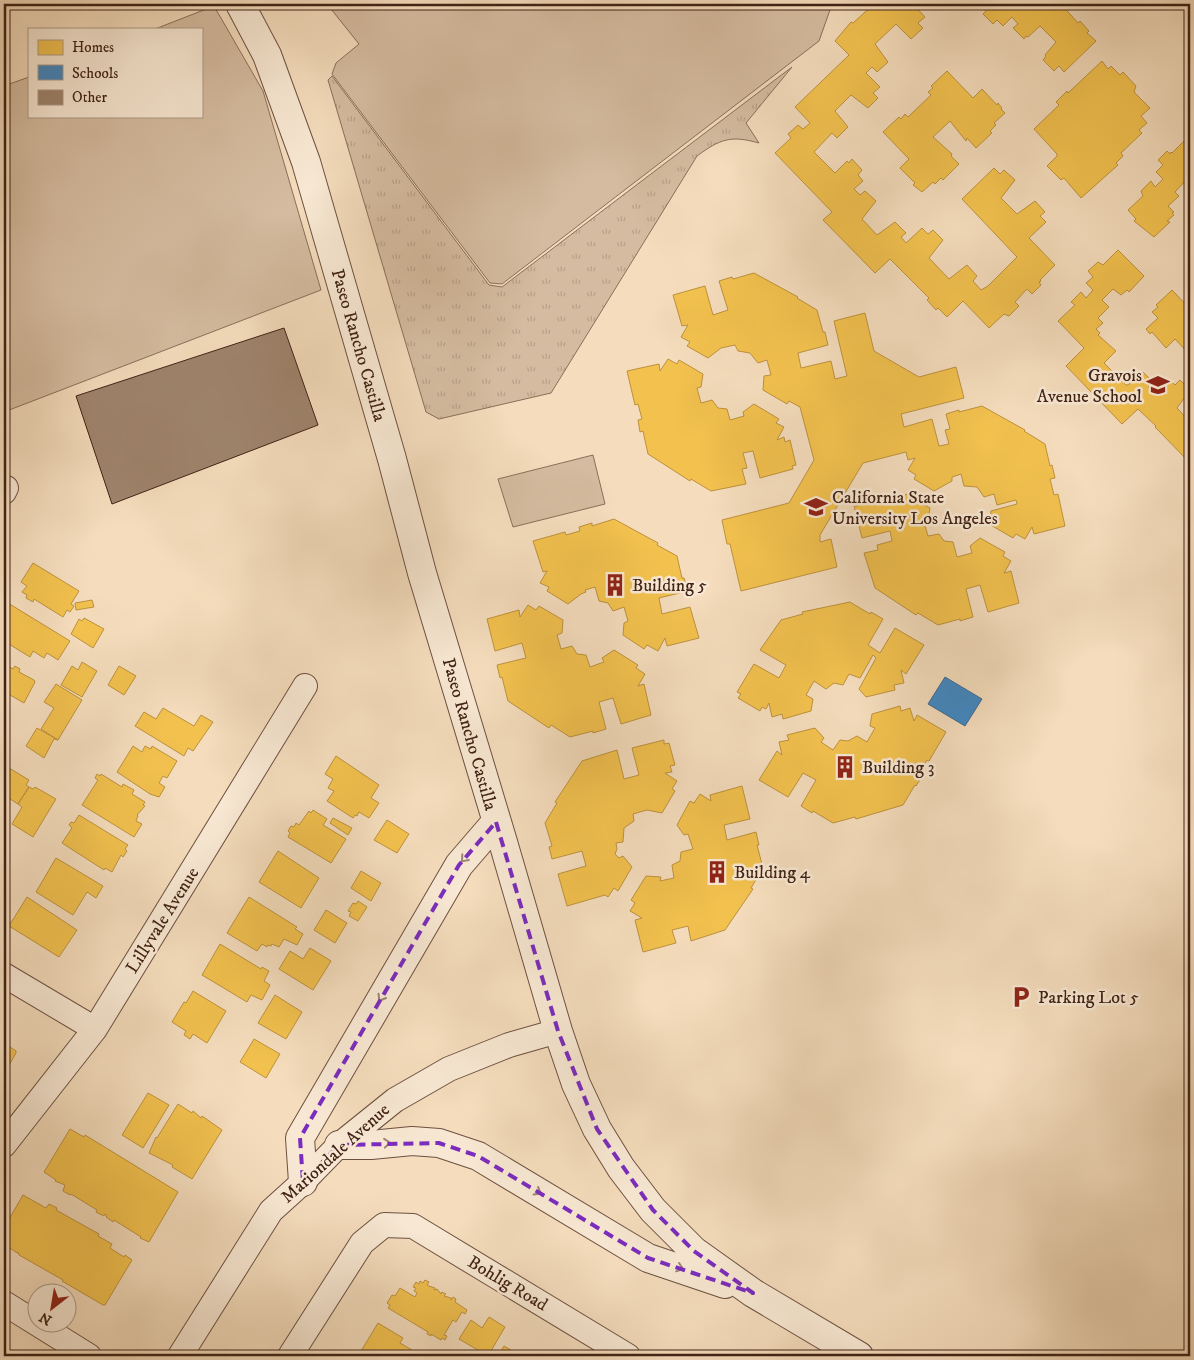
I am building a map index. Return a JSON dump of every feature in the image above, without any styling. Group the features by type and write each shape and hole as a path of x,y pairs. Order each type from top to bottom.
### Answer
{"street":[{"name":"Paseo Rancho Castilla","path":"240,4 267,55 306,162 392,459 425,582 558,1031 584,1102 597,1129 621,1168 653,1210 694,1251 753,1293 859,1356"},
{"name":"Lillyvale Avenue","path":"8,1132 95,1029 305,686"},
{"path":"303,1182 300,1138 459,865 496,822"},
{"path":"4,975 95,1029"},
{"name":"Mariondale Avenue","path":"180,1356 271,1211 339,1145 394,1100 449,1068 509,1045 558,1031"},
{"path":"339,1145 371,1145 412,1141 431,1142 478,1156 648,1258 753,1293"},
{"name":"Bohlig Road","path":"290,1356 362,1243 384,1225 413,1226 628,1356"},
{"path":"4,1303 89,1356"}],"highlighted area":[{"path":"496,822 558,1031 597,1129 653,1210 694,1251 753,1293 648,1258 478,1156 439,1143 339,1145 303,1182 300,1138 459,865"}],"green space":[{"path":"327,4 828,4 831,7 819,41 502,284 490,283 332,74 336,63 359,44"},
{"path":"214,6 263,91 321,290 4,412 4,86 28,77 28,118 202,118 202,28 158,28"},
{"path":"792,67 746,123 759,143 741,139 726,140 719,142 697,156 551,393 439,419 426,412 328,80 332,76 489,285 502,287"},
{"path":"593,455 605,504 513,527 498,479"}],"building: Homes":[{"path":"874,4 913,4 925,17 918,23 923,28 911,39 896,24 875,44 888,62 877,72 872,67 866,73 880,87 873,93 878,98 868,108 851,95 835,111 848,127 837,138 832,133 814,152 835,173 847,161 849,163 852,159 862,170 858,175 863,181 854,189 860,195 865,191 876,201 862,219 877,235 895,222 906,233 901,237 906,243 922,228 928,234 933,230 943,240 929,258 949,279 967,265 977,276 973,281 981,290 988,286 1017,257 962,199 994,168 1000,174 1004,170 1015,180 1001,198 1017,214 1035,201 1045,212 1040,216 1046,222 1029,238 1055,265 1040,280 1041,285 1032,294 1027,289 1015,302 1019,306 1009,316 1004,314 989,328 963,301 947,317 938,308 936,310 927,300 929,298 890,259 875,273 823,220 832,212 775,153 791,138 788,134 798,125 803,129 810,123 795,107 849,55 835,41 851,22 853,23"},
{"path":"990,4 1063,4 1096,41 1064,72 1059,66 1054,71 1043,60 1056,42 1040,26 1024,39 1013,28 1018,24 1012,17 1003,26 997,20 993,24 983,14 986,11 984,9"},
{"path":"1102,61 1108,69 1111,66 1120,75 1123,72 1136,86 1134,92 1150,108 1141,116 1147,123 1139,130 1142,133 1121,153 1123,156 1116,163 1118,165 1081,198 1064,178 1061,180 1047,166 1057,154 1034,129 1059,105 1056,102 1067,91 1068,93"},
{"path":"947,71 973,98 982,89 997,105 998,103 1005,113 994,123 996,125 990,131 992,133 976,148 967,138 966,141 950,121 933,137 952,154 951,156 959,164 943,180 941,178 935,184 933,182 922,192 913,185 915,183 900,168 909,159 883,132 899,117 901,119 905,114 908,117 931,95 928,92 933,88 931,86"},
{"path":"1187,138 1190,141 1190,181 1186,180 1175,192 1179,196 1168,206 1174,212 1172,213 1174,215 1167,221 1170,222 1154,237 1134,221 1136,219 1128,210 1143,196 1141,191 1151,181 1155,187 1163,179 1156,172 1163,165 1158,160 1167,151 1170,154 1172,153"},
{"path":"1118,250 1144,276 1129,292 1127,290 1121,295 1113,289 1102,300 1109,307 1098,318 1103,323 1096,329 1100,333 1098,335 1116,351 1104,363 1126,385 1143,372 1153,382 1148,387 1155,394 1169,379 1175,385 1180,380 1190,390 1177,408 1190,422 1190,463 1138,409 1122,424 1066,366 1084,348 1058,321 1075,305 1071,302 1081,292 1086,298 1093,290 1086,283 1093,277 1088,271 1098,262 1103,265"},
{"path":"754,273 798,297 817,310 828,345 798,353 801,368 831,361 835,379 847,376 834,321 865,313 874,351 919,377 956,367 964,398 901,414 904,427 932,419 939,446 949,444 945,430 950,429 946,414 982,406 1025,430 1045,444 1055,478 1050,479 1054,495 1058,494 1065,526 1034,534 1032,527 1025,539 1016,534 1013,538 989,524 991,511 1017,504 1016,500 997,505 994,494 984,497 977,487 964,486 961,474 952,477 952,481 934,491 914,479 916,475 908,470 915,458 908,460 906,452 863,463 820,535 820,542 831,539 837,567 741,591 730,544 727,544 722,520 789,503 814,460 800,407 789,401 787,404 763,390 764,376 771,375 767,360 758,363 750,353 738,351 735,345 721,348 708,358 687,346 690,342 681,337 688,325 682,326 673,295 705,286 713,315 728,310 719,281"},
{"path":"1172,290 1190,309 1190,355 1175,339 1166,348 1152,332 1150,334 1146,329 1158,318 1152,312 1158,307 1156,305"},
{"path":"668,359 677,364 679,360 703,374 701,387 697,388 701,403 712,400 718,408 727,409 730,420 744,416 743,412 754,404 779,419 776,423 784,427 777,440 784,437 785,442 790,440 796,465 792,466 793,469 760,478 753,451 743,453 747,468 742,469 746,484 711,491 691,479 690,481 648,454 643,431 640,432 638,420 642,419 638,404 635,405 627,371 659,364 660,371"},
{"path":"895,492 904,497 906,494 930,508 928,521 924,522 928,536 939,534 944,541 953,542 957,557 972,553 970,546 980,538 1005,552 1003,556 1011,561 1004,573 1011,571 1019,603 988,612 980,585 966,589 973,617 938,625 918,613 916,615 875,588 864,553 878,550 877,545 892,541 890,531 862,538 854,506 858,506 856,500 881,493 882,499 886,498 887,504"},
{"name":"Building 5","path":"614,519 658,543 657,545 677,556 682,578 684,578 688,591 659,598 662,614 690,607 699,638 667,646 665,638 658,651 647,645 644,649 623,635 624,623 628,621 624,607 613,611 608,603 599,601 595,587 585,590 586,592 568,604 547,591 549,587 540,583 547,571 543,572 533,541 565,532 566,535 580,531 579,527 592,523 592,526"},
{"path":"33,563 79,591 71,604 74,606 70,612 67,610 63,617 34,599 33,602 26,598 27,595 22,592 27,586 21,582"},
{"path":"92,600 94,607 76,610 75,603"},
{"path":"850,602 870,614 871,612 883,619 868,645 880,653 895,628 924,645 906,674 901,670 904,683 894,685 895,690 866,697 859,689 876,658 873,655 860,678 849,674 843,685 834,683 826,689 814,681 806,695 813,699 811,711 783,719 782,714 772,717 769,703 766,709 762,707 760,711 738,698 741,694 737,692 754,664 779,678 786,665 760,650 781,620 803,614 802,612"},
{"path":"8,603 70,641 58,660 47,653 44,658 33,651 30,657 4,641 4,610"},
{"path":"528,605 536,610 539,606 563,620 562,633 557,635 561,649 572,646 577,654 586,655 590,667 604,662 602,658 614,650 638,665 636,668 645,674 638,686 644,684 651,715 621,724 613,698 599,702 606,729 570,737 551,725 549,728 508,701 497,665 526,658 522,643 495,651 487,619 519,610 520,617"},
{"path":"84,618 104,629 93,648 71,634 79,619 82,621"},
{"path":"4,659 10,663 8,666 13,669 15,666 20,669 19,672 35,682 24,703 10,695 4,704"},
{"path":"82,662 97,671 82,697 61,685 72,666 78,670"},
{"path":"119,666 136,676 124,695 108,685"},
{"path":"56,684 82,700 58,740 41,729 54,708 44,702"},
{"name":"Building 3","path":"900,706 901,711 910,708 914,721 917,715 946,732 929,761 927,760 919,773 923,775 903,805 856,819 855,817 833,823 801,806 816,780 803,773 788,797 759,780 777,751 782,755 779,742 789,740 787,735 815,728 824,738 821,742 833,750 840,740 848,741 857,736 867,742 875,728 870,726 872,714"},
{"path":"163,708 194,726 201,715 213,722 193,751 188,748 184,756 135,726 144,712 156,719"},
{"path":"37,728 58,740 54,739 44,758 26,746"},
{"path":"664,740 664,744 669,743 675,765 670,766 672,772 665,773 677,781 672,789 675,791 662,813 647,810 633,814 634,821 624,828 623,842 616,843 617,849 615,854 619,858 623,856 632,867 618,891 614,888 608,897 605,895 567,906 558,874 586,866 582,851 552,859 549,847 552,846 545,823 557,803 555,802 582,761 617,750 624,779 639,775 632,748"},
{"path":"133,746 142,752 145,746 151,749 152,746 177,761 167,778 163,776 159,783 165,787 159,797 150,794 117,772"},
{"path":"336,756 379,785 371,798 379,803 369,818 359,812 353,818 327,801 334,791 328,788 333,779 325,774"},
{"path":"9,768 29,780 26,785 29,787 18,804 4,795 4,776"},
{"path":"97,774 100,776 101,774 122,787 123,784 134,790 132,794 145,802 143,805 145,806 137,815 136,821 142,824 134,837 82,805 98,780 95,778"},
{"name":"Building 4","path":"742,786 750,819 724,825 727,840 756,832 763,868 751,888 753,889 725,930 691,941 688,926 672,930 676,943 643,952 635,920 642,918 630,911 635,903 631,900 646,876 661,877 660,881 674,878 672,865 680,861 681,852 693,849 688,834 684,835 677,825 690,801 694,803 700,794 711,801 710,795"},
{"path":"29,787 33,789 35,787 56,799 33,837 12,824 22,807 18,804"},
{"path":"313,810 327,819 323,825 346,839 331,863 288,837 290,833 288,831 291,826 294,827 296,823 299,825 309,811 311,813"},
{"path":"79,815 128,845 125,849 127,851 123,857 121,855 112,872 105,868 104,870 62,843 72,828 69,825 71,822 74,823"},
{"path":"333,818 352,828 348,835 330,823"},
{"path":"387,820 409,834 397,853 374,840"},
{"path":"278,851 319,878 301,908 259,882"},
{"path":"56,858 103,886 96,898 87,892 73,915 36,892"},
{"path":"361,871 381,883 371,901 351,888"},
{"path":"27,897 77,930 59,957 9,926"},
{"path":"249,897 297,927 295,929 303,934 297,945 284,939 279,947 272,944 267,947 262,944 257,951 227,933"},
{"path":"358,901 367,907 358,921 349,916 351,912 348,911 353,903 356,904"},
{"path":"326,910 347,923 335,943 314,930"},
{"path":"220,944 261,969 262,967 269,971 264,981 270,985 262,1000 251,995 247,1002 202,975"},
{"path":"310,948 331,961 313,990 279,969 290,951 303,959"},
{"path":"193,991 226,1011 207,1043 193,1034 190,1039 184,1035 186,1031 172,1022"},
{"path":"275,995 302,1012 286,1039 258,1023"},
{"path":"254,1039 280,1054 266,1078 240,1062"},
{"path":"4,1043 16,1051 16,1053 4,1074"},
{"path":"148,1093 169,1105 143,1148 122,1135"},
{"path":"178,1104 192,1113 193,1111 201,1118 202,1116 222,1130 192,1179 172,1167 173,1165 149,1153 156,1137"},
{"path":"70,1129 84,1137 85,1135 178,1192 149,1242 114,1220 113,1222 105,1214 104,1216 96,1212 97,1210 63,1191 65,1185 55,1181 44,1172"},
{"path":"23,1195 46,1208 49,1204 57,1208 56,1210 99,1234 98,1236 112,1244 110,1248 132,1260 105,1305 103,1305 78,1290 78,1282 64,1282 4,1244 4,1228"},
{"path":"425,1280 429,1282 427,1285 435,1288 434,1290 437,1289 441,1294 442,1292 446,1294 444,1296 451,1298 451,1300 453,1297 456,1299 455,1302 467,1310 465,1314 462,1312 456,1322 453,1320 444,1335 447,1336 445,1340 427,1334 428,1332 388,1308 390,1305 387,1303 400,1288 415,1297 417,1293 414,1291 416,1288 413,1287 416,1282 419,1284 420,1281 423,1283"},
{"path":"489,1317 505,1327 488,1356 459,1339 471,1320 482,1328"},
{"path":"378,1323 403,1338 400,1343 412,1350 409,1355 411,1356 358,1356"},
{"path":"504,1346 521,1356 498,1356"}],"building: Schools":[{"path":"945,677 982,699 965,726 928,704"}],"building: Other":[{"path":"284,328 318,425 112,504 76,396"}],"place":[{"name":"Gravois Avenue School","path":"1158,385"},
{"name":"California State University Los Angeles","path":"816,507"},
{"name":"Building 5","path":"615,585"},
{"name":"Building 3","path":"845,767"},
{"name":"Building 4","path":"717,872"},
{"name":"Parking Lot 5","path":"1021,997"}]}
